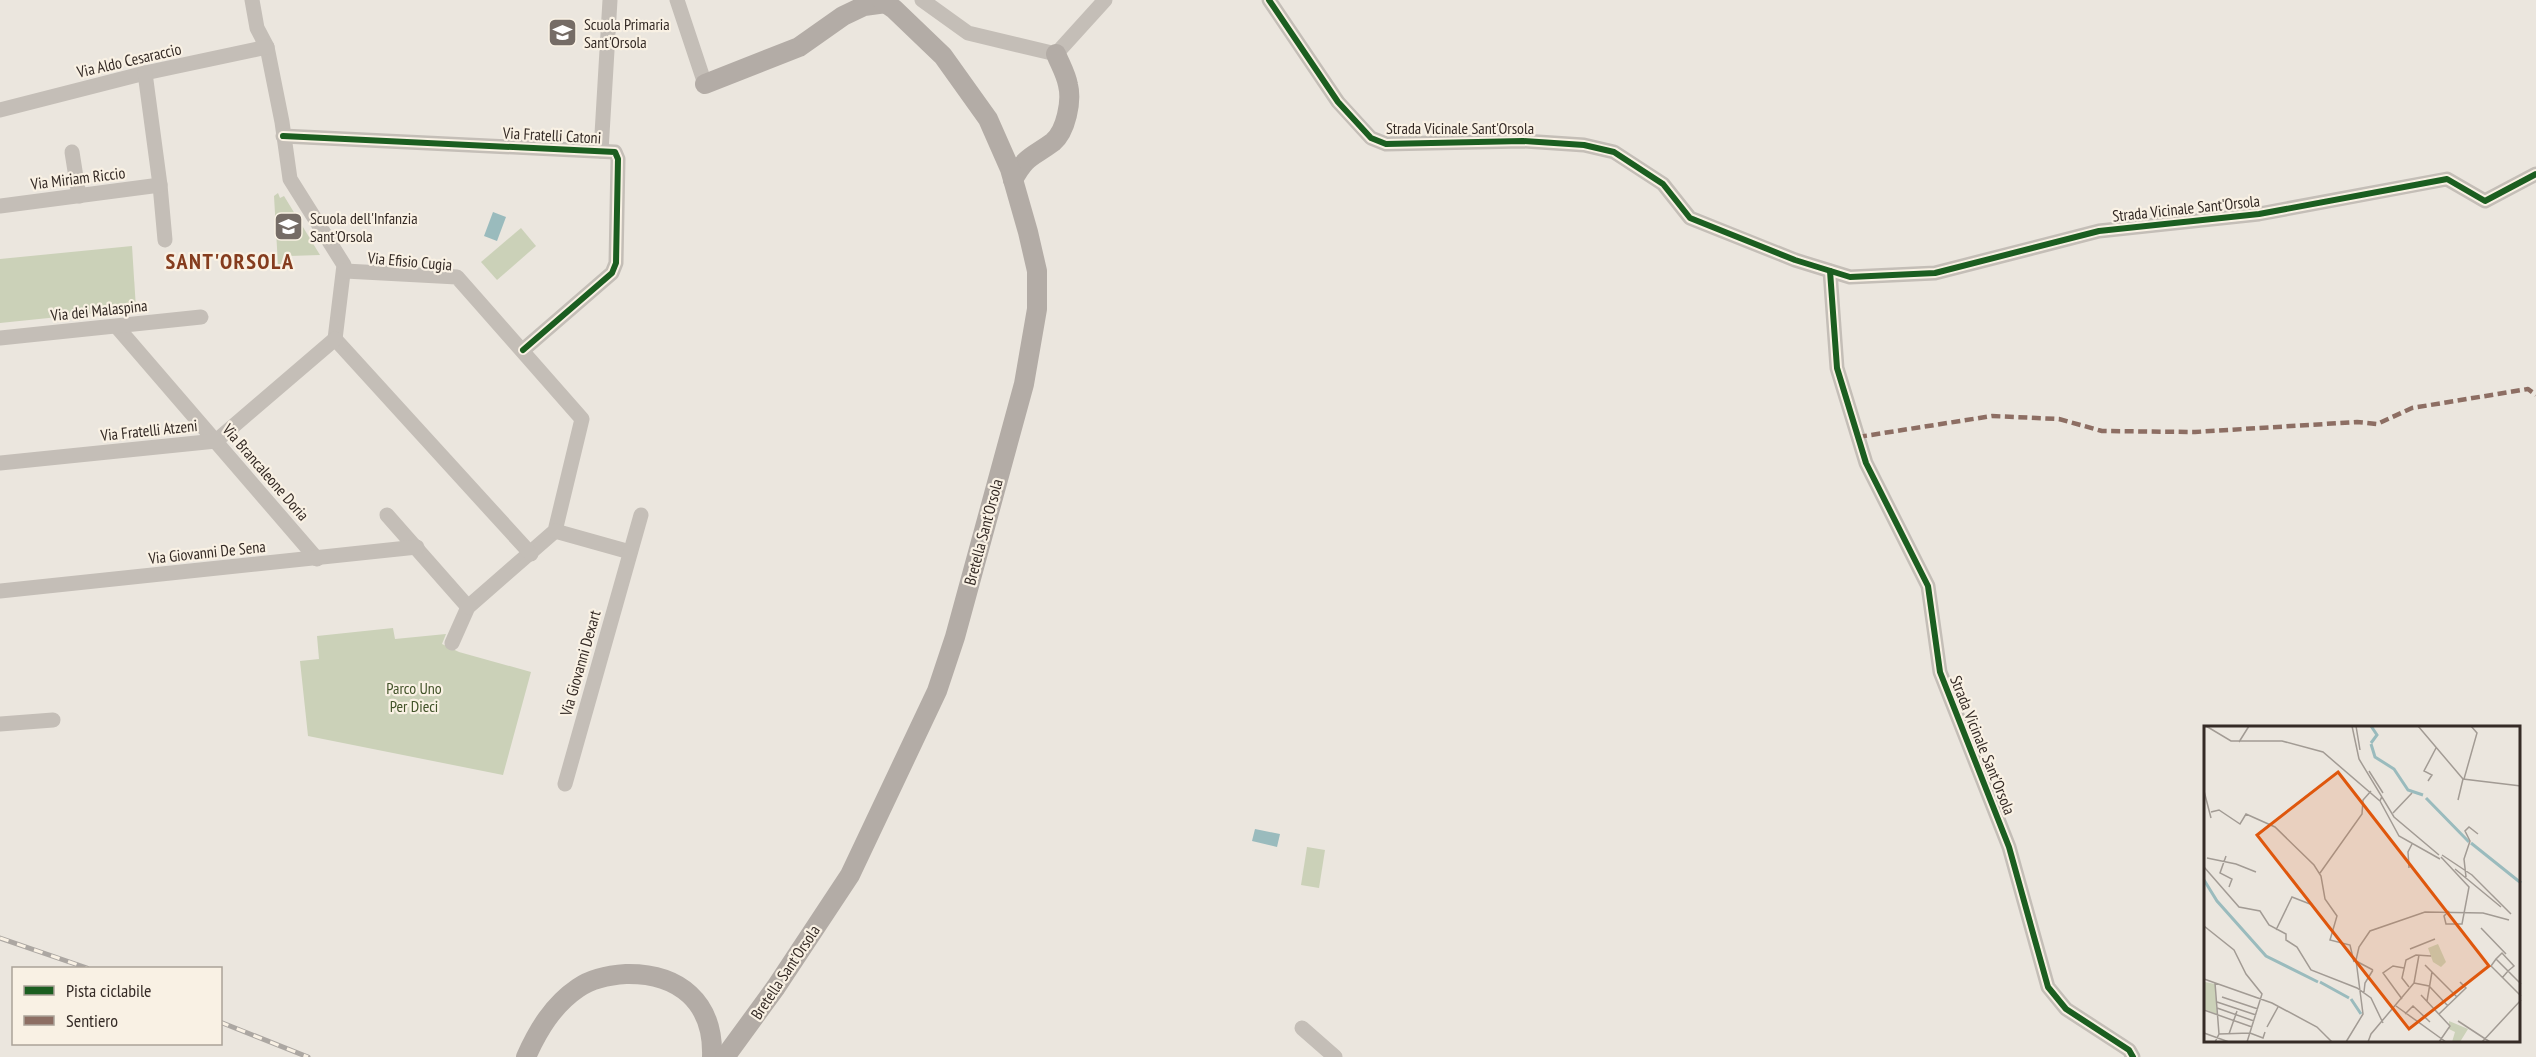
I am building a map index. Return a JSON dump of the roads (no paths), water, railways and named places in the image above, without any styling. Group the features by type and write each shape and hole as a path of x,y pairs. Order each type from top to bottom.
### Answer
{"main road":[{"path":"705,84 799,47 845,8 883,2"},
{"name":"Bretella Sant'Orsola","path":"724,1056 776,987 850,875 937,691 955,637 1024,384 1037,309 1037,271 1013,180 988,119 943,56 883,2"},
{"path":"1013,180 1021,164 1058,137 1064,127 1069,87 1056,54"},
{"path":"1000,148 1015,153 1040,150"},
{"path":"526,1057 545,1020 579,987 599,978 638,974 658,976 673,981 686,990 707,1022 711,1040 724,1056"}],"street":[{"path":"252,0 257,28 267,47 290,179 344,265 345,272 335,339 531,554"},
{"path":"601,151 610,0"},
{"path":"677,0 705,84"},
{"path":"922,0 968,33 1056,54 1105,0"},
{"name":"Strada Vicinale Sant'Orsola","path":"1269,0 1338,102 1371,138 1386,144 1523,141 1584,145 1614,152 1663,184 1690,218 1795,260 1850,277 1935,273 2099,231 2259,214 2447,179 2485,201 2536,174"},
{"name":"Via Aldo Cesaraccio","path":"0,110 145,73 267,47"},
{"path":"145,73 165,240"},
{"name":"Via Fratelli Catoni","path":"284,136 615,152 618,155 616,263 612,273 523,350"},
{"path":"72,152 79,196"},
{"name":"Via Miriam Riccio","path":"0,206 160,185"},
{"name":"Strada Vicinale Sant'Orsola","path":"1830,271 1838,368 1866,463 1928,586 1940,672 2009,847 2048,987 2066,1009 2129,1050 2133,1057"},
{"name":"Via Efisio Cugia","path":"345,272 457,277 582,419 555,531"},
{"name":"Via dei Malaspina","path":"0,338 201,317"},
{"name":"Via Brancaleone Doria","path":"117,327 317,559"},
{"name":"Via Fratelli Atzeni","path":"0,463 216,441 335,339"},
{"path":"387,515 468,607"},
{"name":"Via Giovanni Dexart","path":"565,784 641,515"},
{"path":"452,643 468,607 555,531 630,552"},
{"name":"Via Giovanni De Sena","path":"0,591 417,547"},
{"path":"0,724 52,720"},
{"path":"1302,1028 1335,1057"}],"water":[{"path":"493,212 506,217 497,241 484,236"},
{"path":"1255,829 1280,834 1277,847 1252,841"}],"railway":[{"path":"0,938 84,967"},
{"path":"222,1023 308,1057"}],"place":[{"name":"Scuola Primaria Sant'Orsola","path":"563,33"},
{"name":"Scuola dell'Infanzia Sant'Orsola","path":"289,227"}],"district":[{"name":"SANT'ORSOLA","path":"230,261"}],"park label":[{"name":"Parco Uno Per Dieci","path":"414,697"}]}
